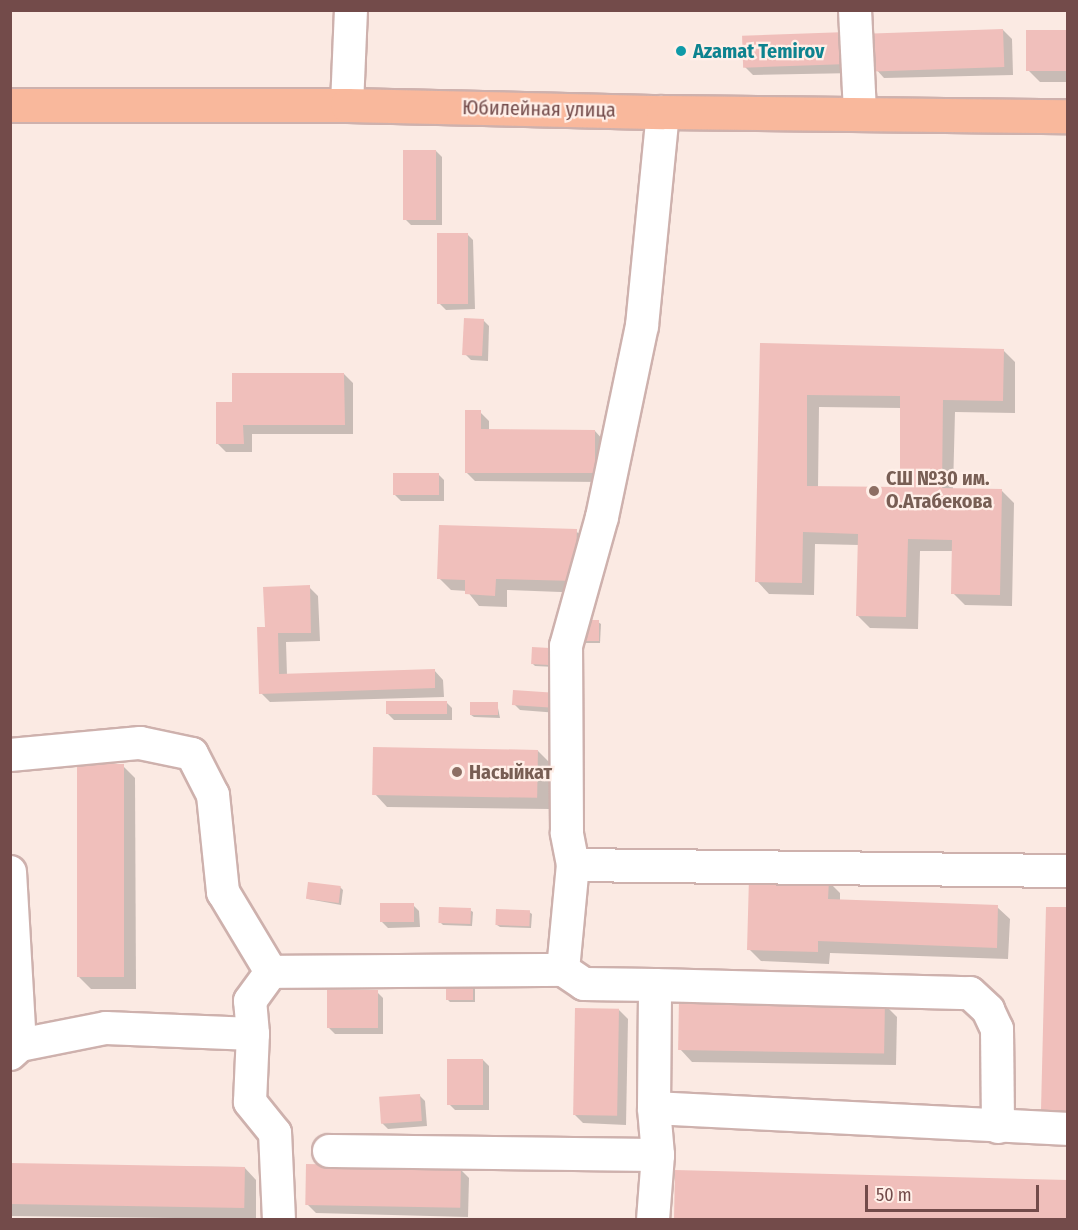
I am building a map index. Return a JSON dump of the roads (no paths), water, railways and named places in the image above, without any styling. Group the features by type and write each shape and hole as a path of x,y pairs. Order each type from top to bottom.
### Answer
{"main road":[{"name":"Юбилейная улица","path":"10,105 347,105 663,112 1068,116"}],"street":[{"path":"347,105 351,10"},
{"path":"855,10 860,114"},
{"path":"563,970 573,865 567,833 566,646 602,517 642,326 663,112"},
{"path":"10,754 140,743 192,754 213,795 223,892 272,972"},
{"path":"573,865 1068,871"},
{"path":"10,872 15,1049 106,1029 253,1034"},
{"path":"272,972 563,970 584,984 970,993 988,1010 997,1029 998,1126"},
{"path":"272,972 250,1002 253,1034 250,1102 275,1132 279,1220"},
{"path":"653,1220 658,1155 654,1108 655,985"},
{"path":"654,1108 1068,1129"},
{"path":"329,1151 658,1155"}],"place":[{"name":"Azamat Temirov","path":"681,51"},
{"name":"СШ №30 им. О.Атабекова","path":"874,491"},
{"name":"Насыйкат","path":"457,772"}]}
